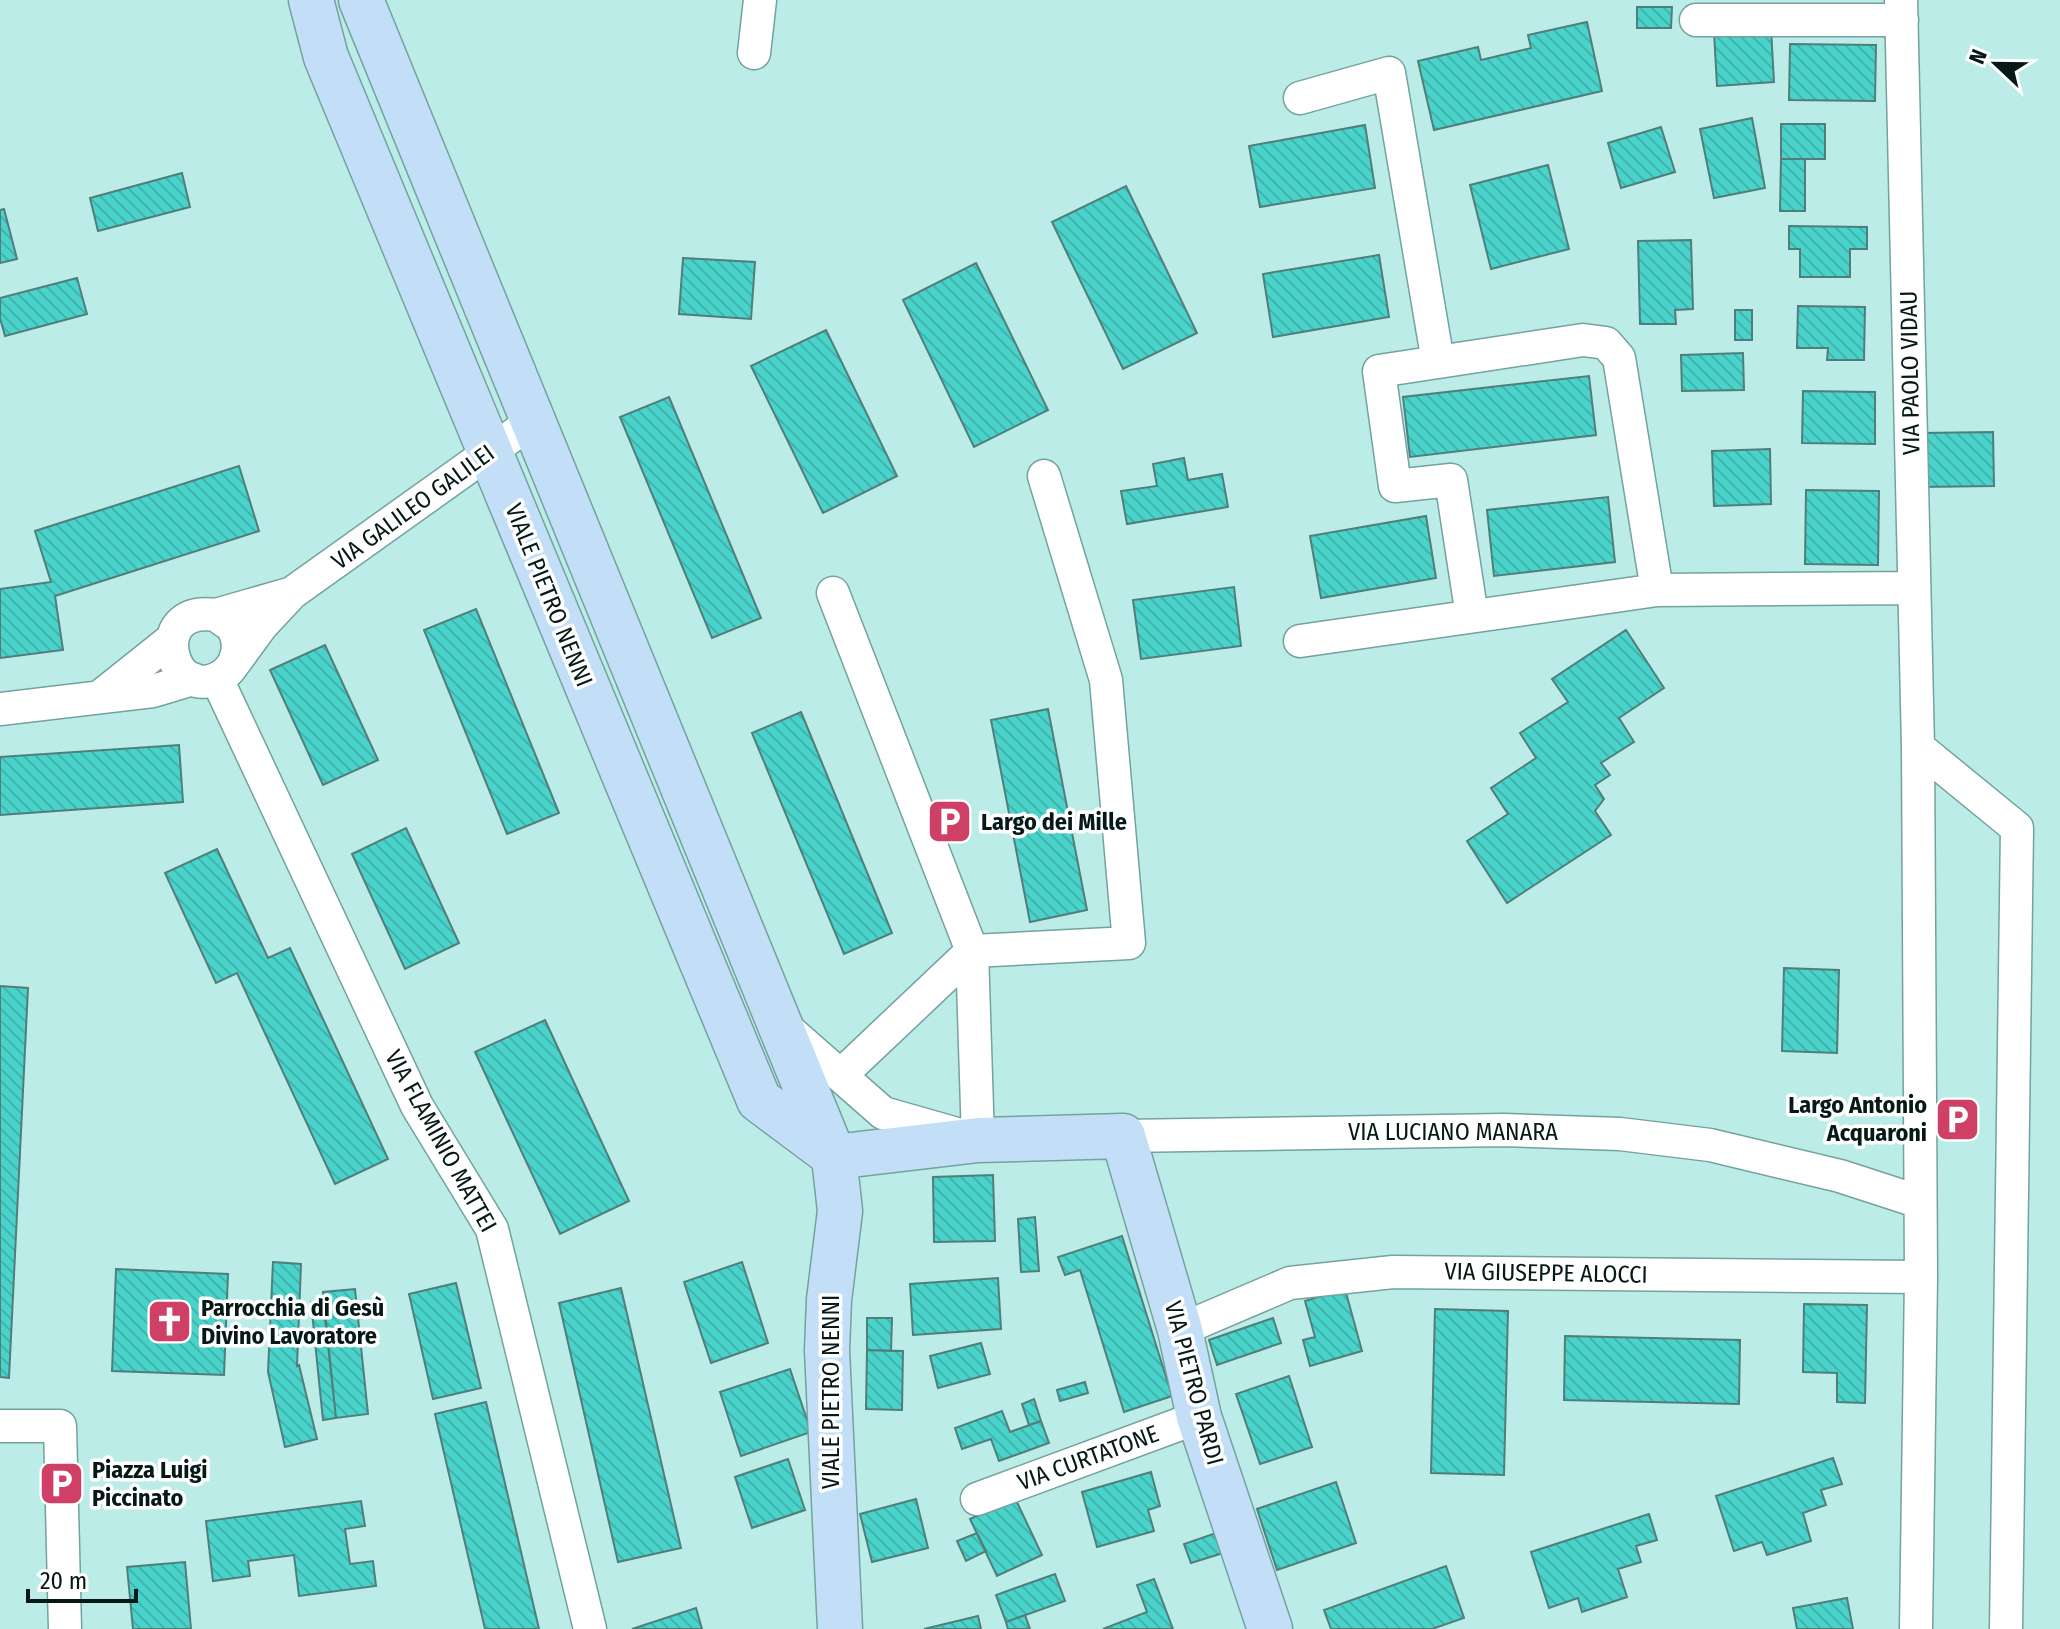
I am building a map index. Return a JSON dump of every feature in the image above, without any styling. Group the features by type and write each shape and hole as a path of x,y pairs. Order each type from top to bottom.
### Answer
{"street":[{"name":"VIALE PIETRO NENNI","path":"311,0 326,57 759,1100 834,1157"},
{"name":"VIALE PIETRO NENNI","path":"361,0 834,1157 840,1211 829,1300 827,1350 840,1629"},
{"path":"754,53 760,0"},
{"path":"1696,20 1902,10"},
{"name":"VIA PAOLO VIDAU","path":"1902,10 1918,747"},
{"path":"1300,98 1389,73 1438,362"},
{"path":"1472,616 1451,480 1395,486 1379,371 1583,340 1606,343 1619,358 1657,590"},
{"name":"VIA GALILEO GALILEI","path":"215,673 292,593 533,421"},
{"path":"841,1075 972,951 1129,943 1106,680 1044,476"},
{"path":"1300,641 1657,590 1914,588"},
{"name":"VIA GALILEO GALILEI","path":"171,640 178,626 187,618 216,615 292,593"},
{"path":"833,593 972,951 978,1140"},
{"path":"0,709 153,691 215,673 238,650 236,635 230,625 216,615"},
{"path":"97,699 171,640 175,664 183,673 215,673"},
{"name":"VIA FLAMINIO MATTEI","path":"215,673 417,1106 492,1229 590,1629"},
{"path":"1916,1629 1921,1277 1918,747"},
{"path":"1918,747 2017,828 2006,1629"},
{"path":"778,1021 883,1113 978,1140"},
{"name":"VIA LUCIANO MANARA","path":"978,1140 1504,1130 1620,1134 1710,1145 1840,1176 1920,1202"},
{"name":"VIA PIETRO PARDI","path":"1123,1136 1180,1330 1199,1417 1270,1629"},
{"path":"834,1157 978,1140"},
{"name":"VIA GIUSEPPE ALOCCI","path":"1180,1330 1290,1283 1393,1272 1921,1277"},
{"name":"VIA CURTATONE","path":"977,1499 1199,1417"},
{"path":"0,1426 60,1426 65,1629"}],"building":[{"path":"1637,7 1672,7 1671,28 1637,28"},
{"path":"1587,22 1602,91 1434,130 1418,61 1478,47 1481,60 1531,48 1528,35"},
{"path":"1771,29 1774,82 1717,86 1714,32"},
{"path":"1790,44 1876,45 1875,101 1789,100"},
{"path":"1752,118 1765,188 1714,198 1700,129"},
{"path":"1781,124 1825,124 1825,159 1781,159"},
{"path":"1365,125 1375,188 1260,207 1249,146"},
{"path":"1661,127 1675,172 1621,188 1608,143"},
{"path":"1781,159 1805,159 1805,211 1780,211"},
{"path":"1548,165 1569,249 1491,269 1470,185"},
{"path":"182,173 190,207 98,231 90,198"},
{"path":"1126,186 1197,333 1123,369 1052,222"},
{"path":"4,209 17,259 0,263 0,210"},
{"path":"1789,226 1867,227 1867,249 1850,249 1850,277 1800,277 1800,249 1789,249"},
{"path":"1691,240 1693,309 1675,310 1676,324 1640,324 1638,241"},
{"path":"1379,255 1389,317 1273,337 1263,274"},
{"path":"683,258 755,262 751,319 679,314"},
{"path":"976,263 1048,410 974,447 903,300"},
{"path":"77,278 87,314 5,336 0,318 0,298"},
{"path":"1798,306 1865,307 1864,360 1827,360 1828,348 1797,348"},
{"path":"1735,310 1752,310 1752,340 1735,340"},
{"path":"826,330 897,476 823,513 751,366"},
{"path":"1743,353 1744,390 1682,391 1681,355"},
{"path":"1589,376 1596,435 1410,457 1403,397"},
{"path":"1803,391 1875,392 1875,444 1802,443"},
{"path":"669,397 761,618 712,638 620,417"},
{"path":"1993,432 1994,486 1921,487 1920,433"},
{"path":"1770,449 1771,504 1714,506 1712,451"},
{"path":"1184,458 1188,480 1222,474 1228,507 1127,524 1121,491 1157,486 1153,464"},
{"path":"239,466 259,531 55,596 63,650 0,658 0,589 51,582 35,531"},
{"path":"1806,490 1879,491 1878,565 1805,564"},
{"path":"1608,497 1615,562 1494,576 1487,510"},
{"path":"1426,516 1436,578 1321,598 1310,536"},
{"path":"1234,587 1241,646 1141,659 1133,600"},
{"path":"476,609 559,813 507,834 424,630"},
{"path":"1626,630 1664,688 1619,718 1634,742 1601,763 1610,775 1595,785 1604,799 1595,811 1611,835 1507,903 1467,841 1508,814 1491,788 1536,758 1520,733 1568,702 1552,679"},
{"path":"325,645 378,760 323,785 270,670"},
{"path":"1048,709 1087,910 1030,922 991,720"},
{"path":"801,712 892,933 844,954 752,733"},
{"path":"179,745 183,802 0,815 0,757"},
{"path":"406,828 459,943 405,969 352,854"},
{"path":"217,849 268,958 290,948 388,1159 335,1184 237,973 216,983 165,873"},
{"path":"1784,968 1839,970 1837,1053 1782,1051"},
{"path":"0,986 28,988 9,1378 0,1377"},
{"path":"545,1020 629,1201 560,1234 475,1052"},
{"path":"993,1175 995,1241 934,1242 933,1177"},
{"path":"1035,1217 1039,1271 1021,1272 1018,1219"},
{"path":"1122,1236 1172,1396 1124,1412 1080,1270 1065,1275 1058,1257"},
{"path":"273,1262 301,1264 297,1366 317,1439 285,1447 268,1372"},
{"path":"742,1262 768,1343 711,1363 684,1282"},
{"name":"Parrocchia di Gesù Divino Lavoratore","path":"116,1269 228,1274 224,1375 112,1371"},
{"path":"998,1278 1001,1329 913,1335 910,1284"},
{"path":"456,1283 481,1388 433,1399 409,1294"},
{"path":"621,1288 681,1548 618,1562 559,1303"},
{"path":"355,1289 368,1414 336,1418 323,1292"},
{"path":"1345,1289 1362,1351 1310,1366 1303,1340 1315,1337 1305,1301"},
{"path":"323,1300 336,1418 323,1420 311,1302"},
{"path":"1804,1304 1867,1305 1865,1403 1837,1402 1837,1373 1803,1372"},
{"path":"1435,1309 1508,1311 1504,1475 1431,1473"},
{"path":"867,1318 892,1318 891,1351 867,1350"},
{"path":"1273,1318 1281,1343 1217,1365 1209,1340"},
{"path":"1565,1336 1740,1340 1739,1404 1564,1400"},
{"path":"981,1343 990,1374 938,1388 930,1356"},
{"path":"867,1350 903,1351 902,1410 866,1409"},
{"path":"790,1369 811,1432 741,1456 720,1392"},
{"path":"1289,1376 1312,1447 1260,1464 1236,1394"},
{"path":"1085,1382 1088,1393 1060,1401 1057,1390"},
{"path":"1034,1399 1041,1421 1029,1425 1022,1404"},
{"path":"486,1402 539,1629 485,1629 435,1414"},
{"path":"1002,1411 1010,1432 1041,1421 1049,1443 999,1461 991,1439 962,1449 955,1428"},
{"path":"1833,1458 1842,1484 1821,1490 1826,1505 1803,1513 1811,1541 1767,1555 1762,1542 1734,1551 1716,1496"},
{"path":"788,1459 805,1510 752,1528 735,1477"},
{"path":"1151,1472 1160,1506 1148,1510 1154,1531 1097,1547 1082,1492"},
{"path":"1336,1482 1356,1543 1277,1570 1257,1509"},
{"path":"1015,1498 1042,1555 997,1576 970,1519"},
{"path":"916,1499 928,1548 872,1562 860,1514"},
{"path":"361,1501 365,1526 345,1529 350,1564 373,1561 376,1586 299,1596 294,1555 248,1561 250,1576 213,1581 206,1521"},
{"path":"1649,1514 1657,1540 1636,1546 1641,1562 1618,1569 1627,1597 1582,1612 1578,1598 1549,1608 1531,1552"},
{"path":"977,1533 986,1551 966,1561 957,1541"},
{"path":"1216,1533 1223,1553 1191,1563 1184,1544"},
{"path":"185,1562 191,1629 133,1629 127,1567"},
{"path":"1446,1566 1464,1618 1432,1629 1331,1629 1324,1610"},
{"path":"1055,1574 1065,1601 1006,1622 996,1595"},
{"path":"1154,1579 1173,1629 1103,1629 1147,1612 1137,1585"},
{"path":"1847,1598 1853,1629 1797,1629 1793,1608"},
{"path":"696,1608 702,1629 632,1629"},
{"path":"1025,1615 1030,1629 1008,1629 1006,1622"},
{"path":"978,1616 981,1629 924,1629"}],"place":[{"name":"Largo dei Mille","path":"950,822"},
{"name":"Largo Antonio Acquaroni","path":"1958,1119"},
{"name":"Parrocchia di Gesù Divino Lavoratore","path":"170,1322"},
{"name":"Piazza Luigi Piccinato","path":"61,1484"}]}
